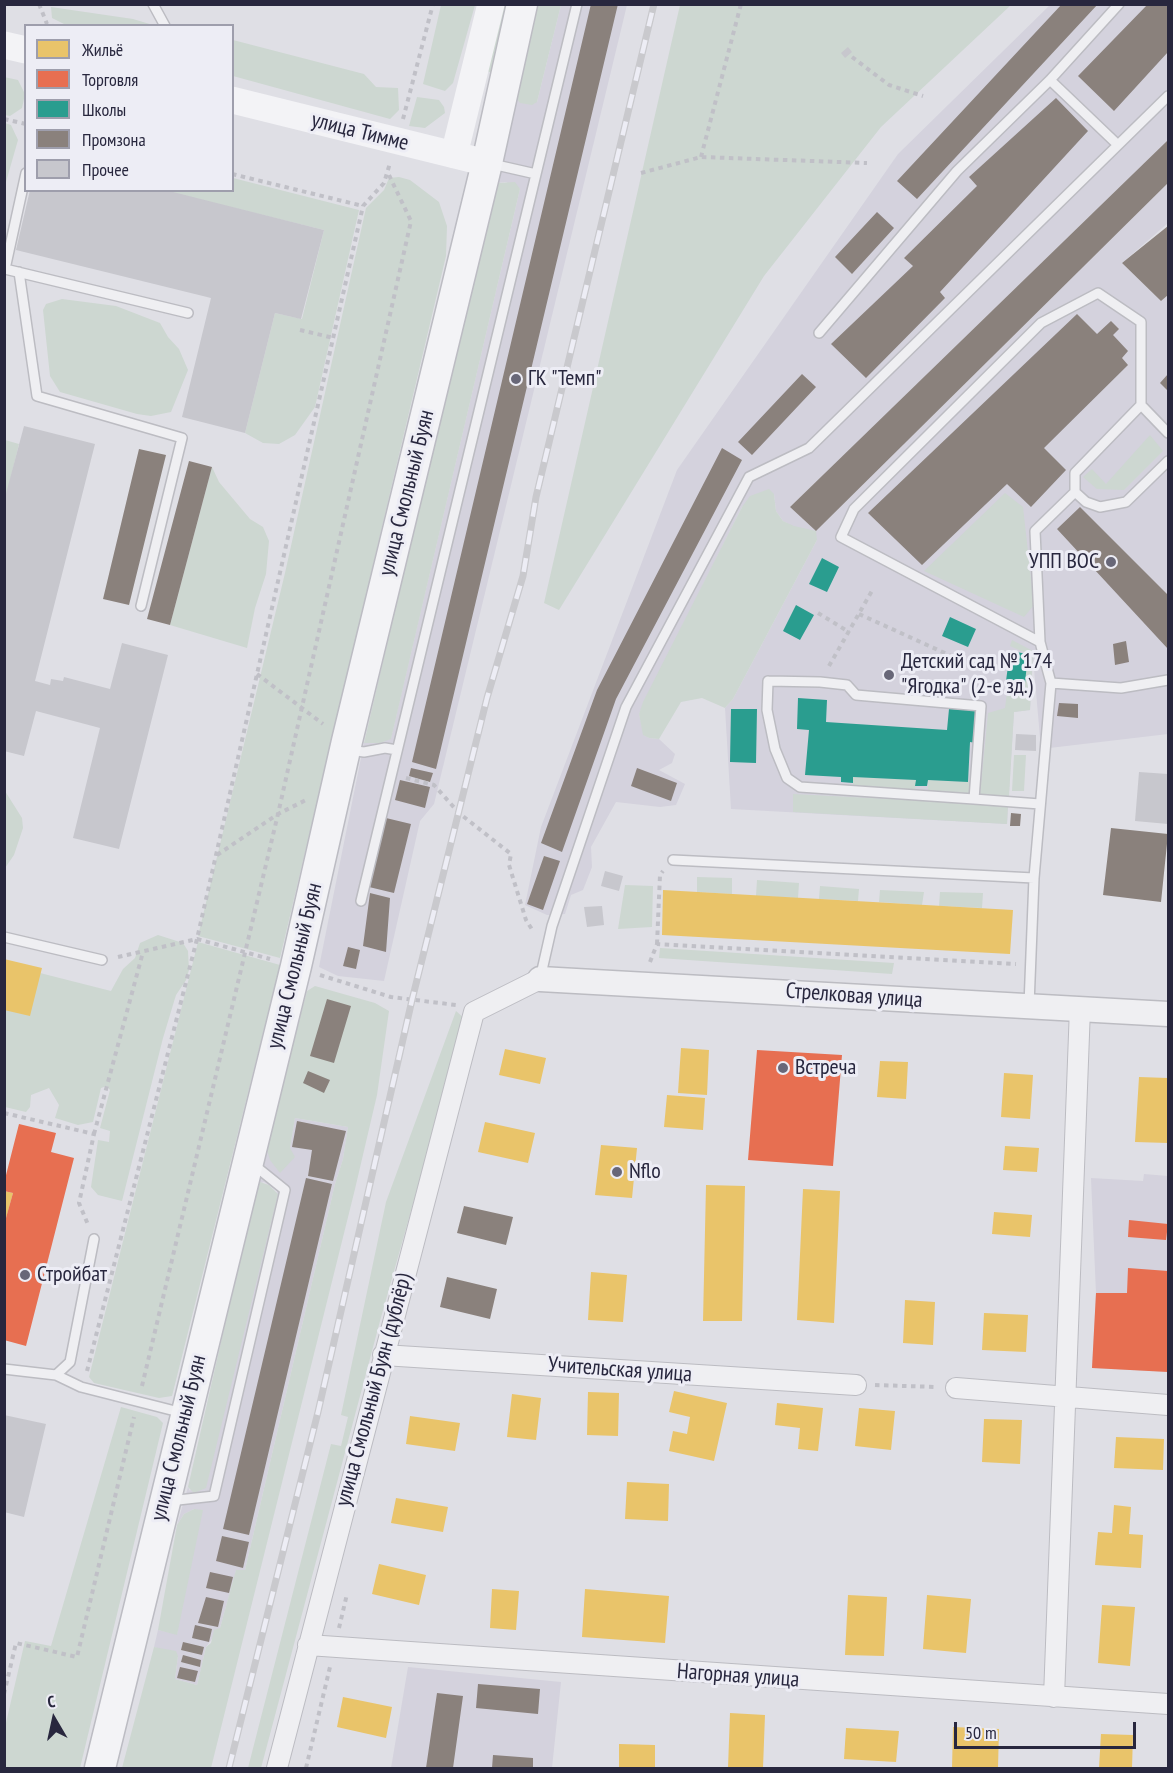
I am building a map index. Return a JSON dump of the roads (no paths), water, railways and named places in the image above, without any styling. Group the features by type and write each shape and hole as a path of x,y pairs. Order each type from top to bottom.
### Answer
{"main road":[{"path":"454,155 490,4"},
{"name":"улица Смольный Буян","path":"100,1768 296,966 345,750 487,163 522,4"},
{"path":"4,45 24,50"},
{"name":"улица Тимме","path":"234,100 487,163"}],"street":[{"name":"Стрелковая улица","path":"540,979 1168,1014"},
{"name":"улица Смольный Буян (дублёр)","path":"277,1768 474,1012 540,979"},
{"path":"1054,1697 1080,1008"},
{"name":"Учительская улица","path":"383,1355 856,1385"},
{"path":"956,1388 1168,1404"},
{"name":"Нагорная улица","path":"308,1645 1168,1704"}],"lane":[{"path":"153,4 164,24"},
{"path":"361,901 577,4"},
{"path":"819,333 957,171 1050,80 1119,4"},
{"path":"1050,80 1118,145"},
{"path":"540,979 552,926 626,708 749,477 809,448 1168,96"},
{"path":"487,163 536,174"},
{"path":"24,182 5,268 188,313"},
{"path":"19,272 37,396 182,438 141,606"},
{"path":"1029,1007 1034,878 1051,683 1040,642 1035,531 1075,492 1075,472 1140,405 1141,322 1098,293 1041,323 854,509 842,537 1040,642"},
{"path":"1140,405 1168,433"},
{"path":"1075,492 1086,502 1100,507 1126,502 1168,461"},
{"path":"1051,683 1121,688 1168,680"},
{"path":"974,799 981,706 856,695 847,685 768,681 766,710 775,749 787,778 800,787 1040,804"},
{"path":"345,750 364,752 385,748 397,752"},
{"path":"673,860 1034,878"},
{"path":"4,937 102,960"},
{"path":"164,1502 214,1496 285,1190 247,1160"},
{"path":"56,1375 70,1362 94,1239"},
{"path":"4,1369 56,1375 81,1387 186,1414"}],"railway":[{"path":"229,1768 318,1412 412,1000 487,698 523,576 536,497 654,4"}],"place":[{"name":"ГК \"Темп\"","path":"516,379"},
{"name":"УПП ВОС","path":"1111,562"},
{"name":"Детский сад № 174 \"Ягодка\" (2-е зд.)","path":"889,675"},
{"name":"Встреча","path":"783,1068"},
{"name":"Nflo","path":"617,1172"},
{"name":"Стройбат","path":"25,1275"}]}
